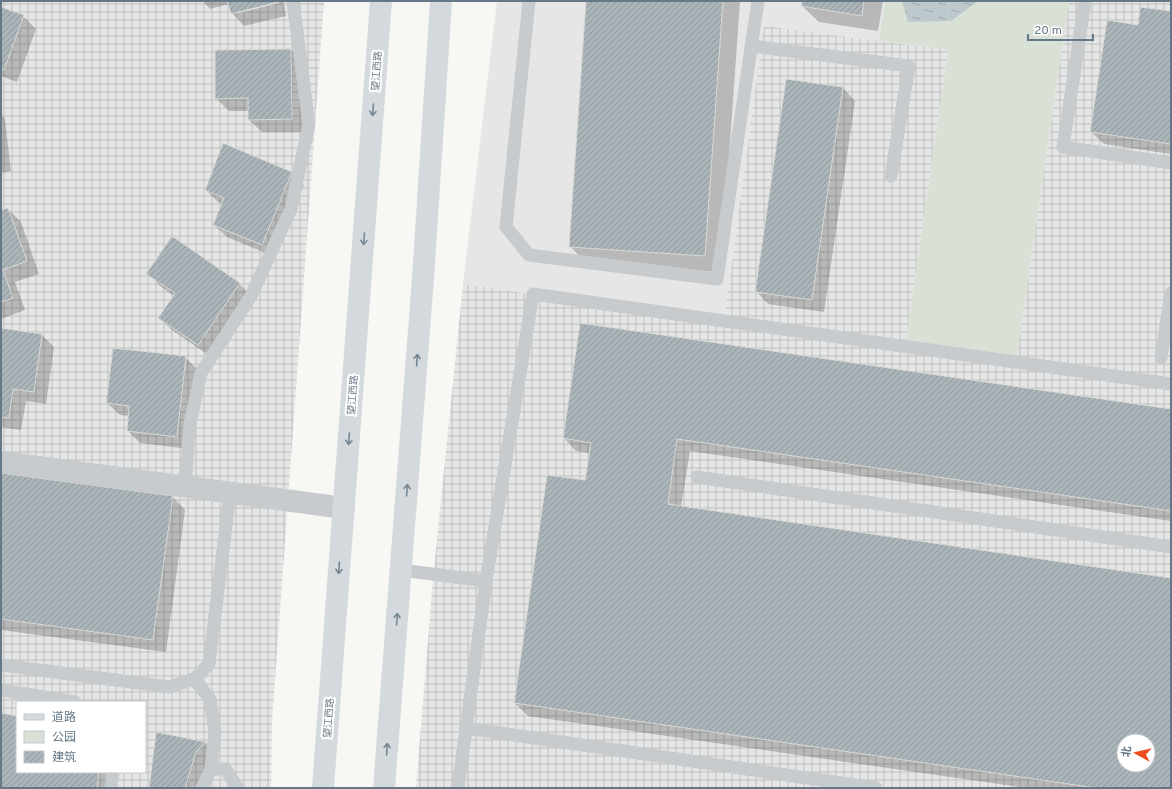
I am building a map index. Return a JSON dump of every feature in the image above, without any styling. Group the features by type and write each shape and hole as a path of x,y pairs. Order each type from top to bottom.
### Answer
{"main road":[{"name":"望江西路","path":"323,788 381,1"},
{"path":"384,788 423,278 441,1"}],"street":[{"path":"1,462 344,508"}],"lane":[{"path":"185,487 190,424 201,374 251,296 291,209 309,124 293,1"},
{"path":"529,1 506,227 529,255 717,279 758,1"},
{"path":"1085,1 1063,147 1171,163"},
{"path":"751,46 909,66 892,176"},
{"path":"1161,358 1171,293"},
{"path":"458,788 486,581 533,294 1171,384"},
{"path":"697,477 1171,547"},
{"path":"1,665 169,687 194,679 209,664 230,493"},
{"path":"401,570 486,581"},
{"path":"194,679 210,699 215,732 211,770 202,788"},
{"path":"1,690 69,701"},
{"path":"466,728 876,788"},
{"path":"211,770 225,769 238,788"},
{"path":"111,788 113,773"}],"shaded area":[{"path":"1,1 324,1 272,721 271,788 1,788"},
{"path":"497,1 885,1 879,41 764,26 724,321 463,284"},
{"path":"1069,1 1171,1 1171,788 416,788 433,579 463,284 724,321 764,26 948,50 905,346 1016,362"}],"green space":[{"path":"885,1 1069,1 1016,362 905,346 948,50 879,41"}],"water":[{"path":"902,1 978,1 951,21 908,22"}],"building":[{"path":"227,1 274,1 274,3 231,14"},
{"path":"586,1 723,1 705,256 569,247"},
{"path":"802,1 864,1 862,16 801,6"},
{"path":"1,7 24,15 4,70 1,69"},
{"path":"1140,7 1171,11 1171,144 1090,132 1107,20 1138,25"},
{"path":"291,49 292,119 248,120 248,98 215,99 215,50"},
{"path":"786,79 843,87 812,300 755,292"},
{"path":"223,143 292,172 262,245 213,225 224,198 205,190"},
{"path":"8,208 27,261 3,270 13,298 1,302 1,210"},
{"path":"172,236 240,283 198,345 158,318 175,293 146,274"},
{"path":"580,323 1171,409 1171,511 677,439 668,504 1171,578 1171,788 1096,788 514,703 547,475 585,480 591,443 563,438"},
{"path":"1,328 42,334 34,392 13,389 9,418 1,417"},
{"path":"113,348 186,356 177,437 127,431 129,406 106,403"},
{"path":"1,473 173,496 153,640 1,619"},
{"path":"1,713 16,716 16,773 99,773 97,788 1,788"},
{"path":"156,732 206,742 196,752 185,788 149,788"}]}
